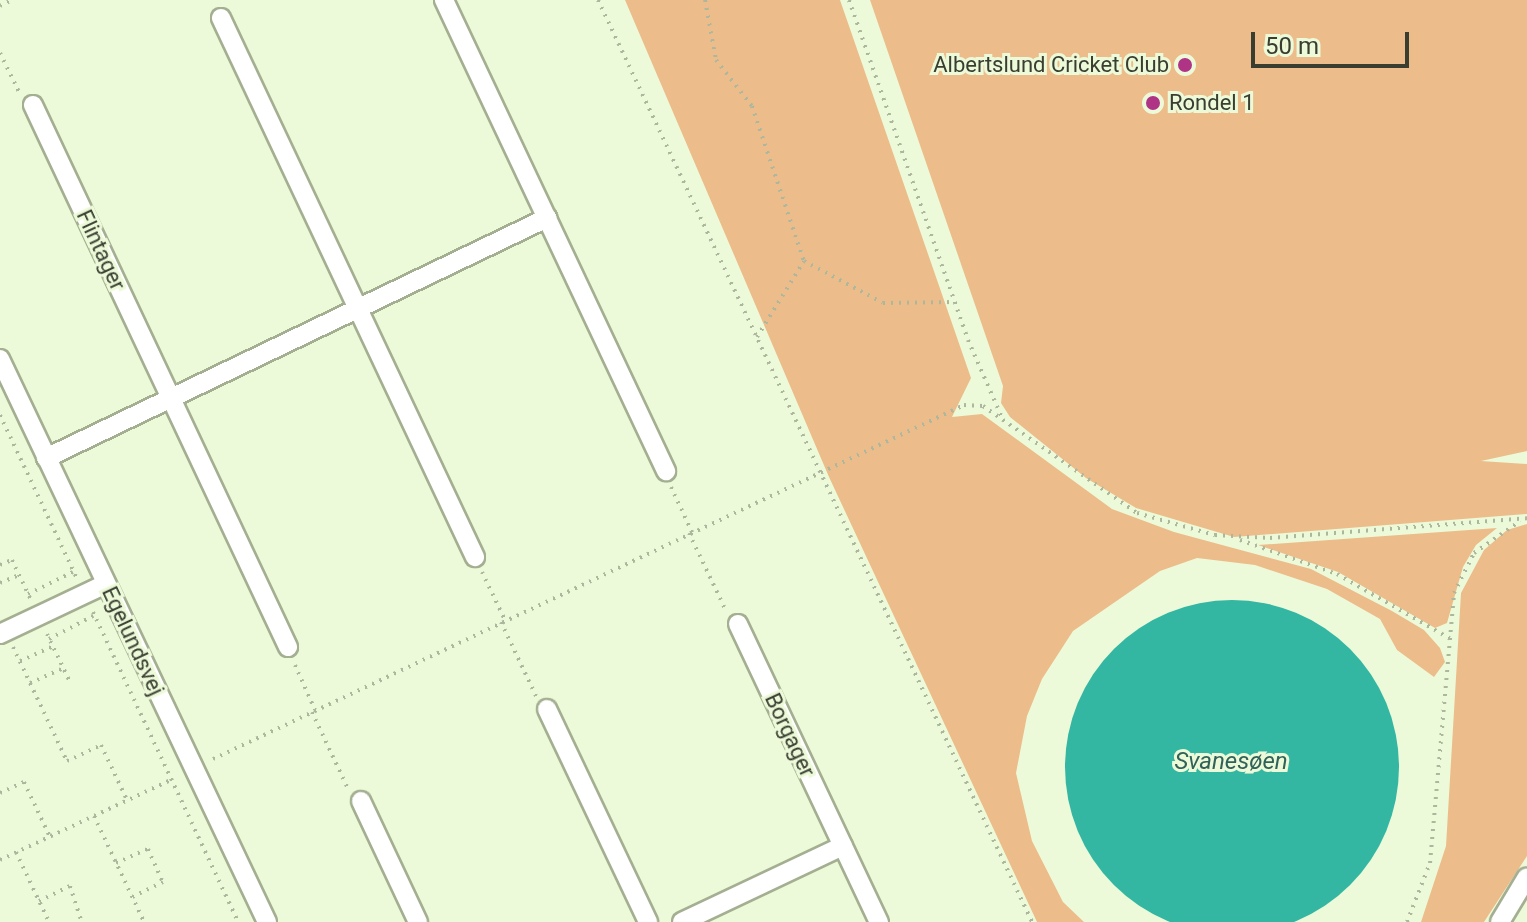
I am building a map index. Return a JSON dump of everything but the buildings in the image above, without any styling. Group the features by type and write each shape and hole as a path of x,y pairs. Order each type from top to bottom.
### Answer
{"street":[{"path":"444,0 666,471"},
{"path":"221,18 475,557"},
{"name":"Flintager","path":"33,105 288,647"},
{"path":"46,458 170,395 547,218"},
{"name":"Egelundsvej","path":"0,359 267,922"},
{"path":"3,632 106,584"},
{"name":"Borgager","path":"738,624 879,922"},
{"path":"547,709 648,922"},
{"path":"361,801 418,922"},
{"path":"682,922 843,846"},
{"path":"1500,922 1527,877"}],"path":[{"path":"0,6 12,0"},
{"path":"598,0 1032,922"},
{"path":"705,0 716,60 752,106 804,261 883,303 955,302"},
{"path":"849,0 955,302 1002,420"},
{"path":"0,53 20,94 33,105"},
{"path":"757,338 804,261"},
{"path":"213,759 820,470 964,405 983,406 1137,513 1238,539 1337,574 1451,639"},
{"path":"0,415 238,922"},
{"path":"666,471 726,611 738,624"},
{"path":"1238,539 1524,519"},
{"path":"1407,922 1430,863 1454,593 1474,553 1501,529 1524,519"},
{"path":"475,557 538,700 547,709"},
{"path":"0,565 12,560 70,682"},
{"path":"28,594 74,572"},
{"path":"0,583 19,575"},
{"path":"49,639 95,616"},
{"path":"3,632 67,761 101,745 127,800"},
{"path":"20,661 53,646"},
{"path":"288,647 348,789 361,801"},
{"path":"30,683 63,668"},
{"path":"0,860 169,781"},
{"path":"0,793 24,782 50,837"},
{"path":"94,816 144,922"},
{"path":"116,863 148,849 163,882 132,897"},
{"path":"16,852 49,922"},
{"path":"39,901 70,886 82,922"}],"shaded area":[{"path":"625,0 840,0 971,378 952,417 982,414 1112,509 1174,532 1311,569 1392,611 1424,630 1440,648 1445,662 1434,677 1397,650 1380,619 1327,589 1255,565 1197,558 1160,571 1073,631 1042,679 1027,716 1016,773 1032,841 1063,902 1084,922 1037,922 829,477"},
{"path":"870,0 1527,0 1527,451 1481,461 1527,464 1527,514 1234,537 1136,508 1086,478 1010,417 1001,403 1003,386"},
{"path":"1527,524 1527,856 1484,922 1421,922 1446,846 1461,593 1484,550 1507,530"},
{"path":"1497,528 1476,545 1463,567 1447,623 1435,628 1338,572 1258,545"}],"water":[{"name":"Svanesøen","path":"1232,600 1265,603 1296,613 1325,628 1350,649 1371,674 1386,703 1396,734 1399,767 1396,800 1386,831 1371,860 1350,885 1325,906 1296,921 1265,931 1232,934 1199,931 1168,921 1139,906 1114,885 1093,860 1078,831 1068,800 1065,767 1068,734 1078,703 1093,674 1114,649 1139,628 1168,613 1199,603"}],"place":[{"name":"Albertslund Cricket Club","path":"1185,65"},
{"name":"Rondel 1","path":"1153,103"}]}
